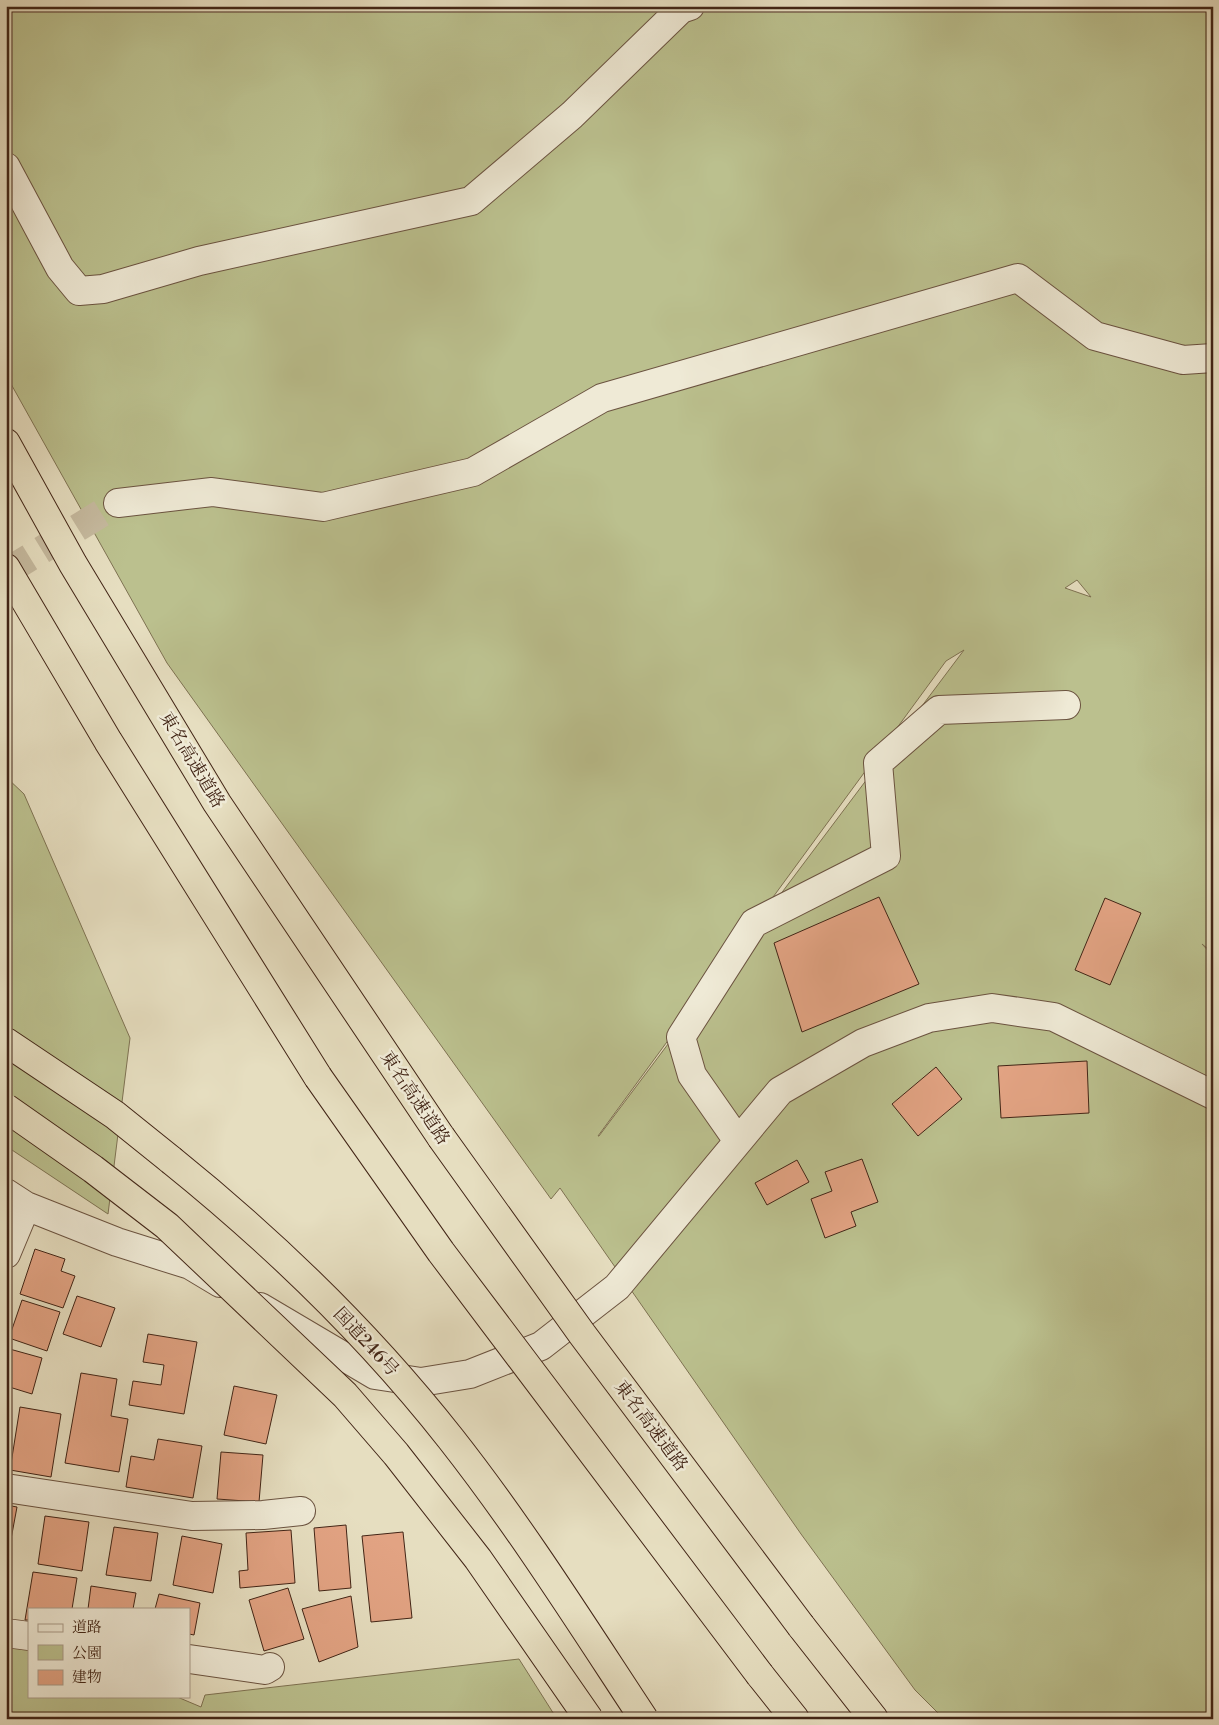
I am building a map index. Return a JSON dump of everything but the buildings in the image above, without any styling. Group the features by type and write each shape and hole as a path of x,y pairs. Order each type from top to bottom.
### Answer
{"highway":[{"name":"東名高速道路","path":"6,443 73,564 218,803 441,1137 588,1342 874,1719"},
{"path":"6,568 108,741 318,1077 441,1252 795,1719"},
{"name":"国道246号","path":"6,1042 115,1115 234,1212 326,1299 388,1364 451,1439 519,1530 644,1719"},
{"path":"6,1108 93,1169 166,1226 345,1395 396,1454 478,1559 588,1719"}],"street":[{"path":"6,167 60,268 79,291 103,289 199,262 471,201 572,115 681,9 690,6"},
{"path":"118,503 212,492 323,507 473,472 602,398 1018,278 1096,336 1183,360 1213,358"},
{"path":"738,1141 692,1075 681,1037 754,923 886,856 878,763 939,710 1066,705"},
{"path":"6,1254 16,1200 117,1242 190,1265 375,1375 421,1382 470,1374 541,1346 617,1287 780,1091 863,1043 929,1018 992,1008 1054,1017 1213,1095"},
{"path":"6,1488 192,1516 263,1515 301,1512"},
{"path":"6,1633 28,1636"},
{"path":"190,1659 264,1670 270,1666"}],"green space":[{"path":"6,6 1213,6 1213,953 1202,944 1213,956 1213,1719 944,1719 915,1690 801,1534 560,1188 551,1199 167,663 6,375","holes":["1077,580 1091,597 1065,588","964,650 599,1136 598,1136 946,661"]},
{"path":"6,777 24,794 130,1038 108,1214 6,1146"},
{"path":"6,1647 28,1649 28,1698 180,1698 201,1707 205,1695 519,1659 557,1719 6,1719"}],"tunnel":[{"path":"6,572 118,503"}]}
